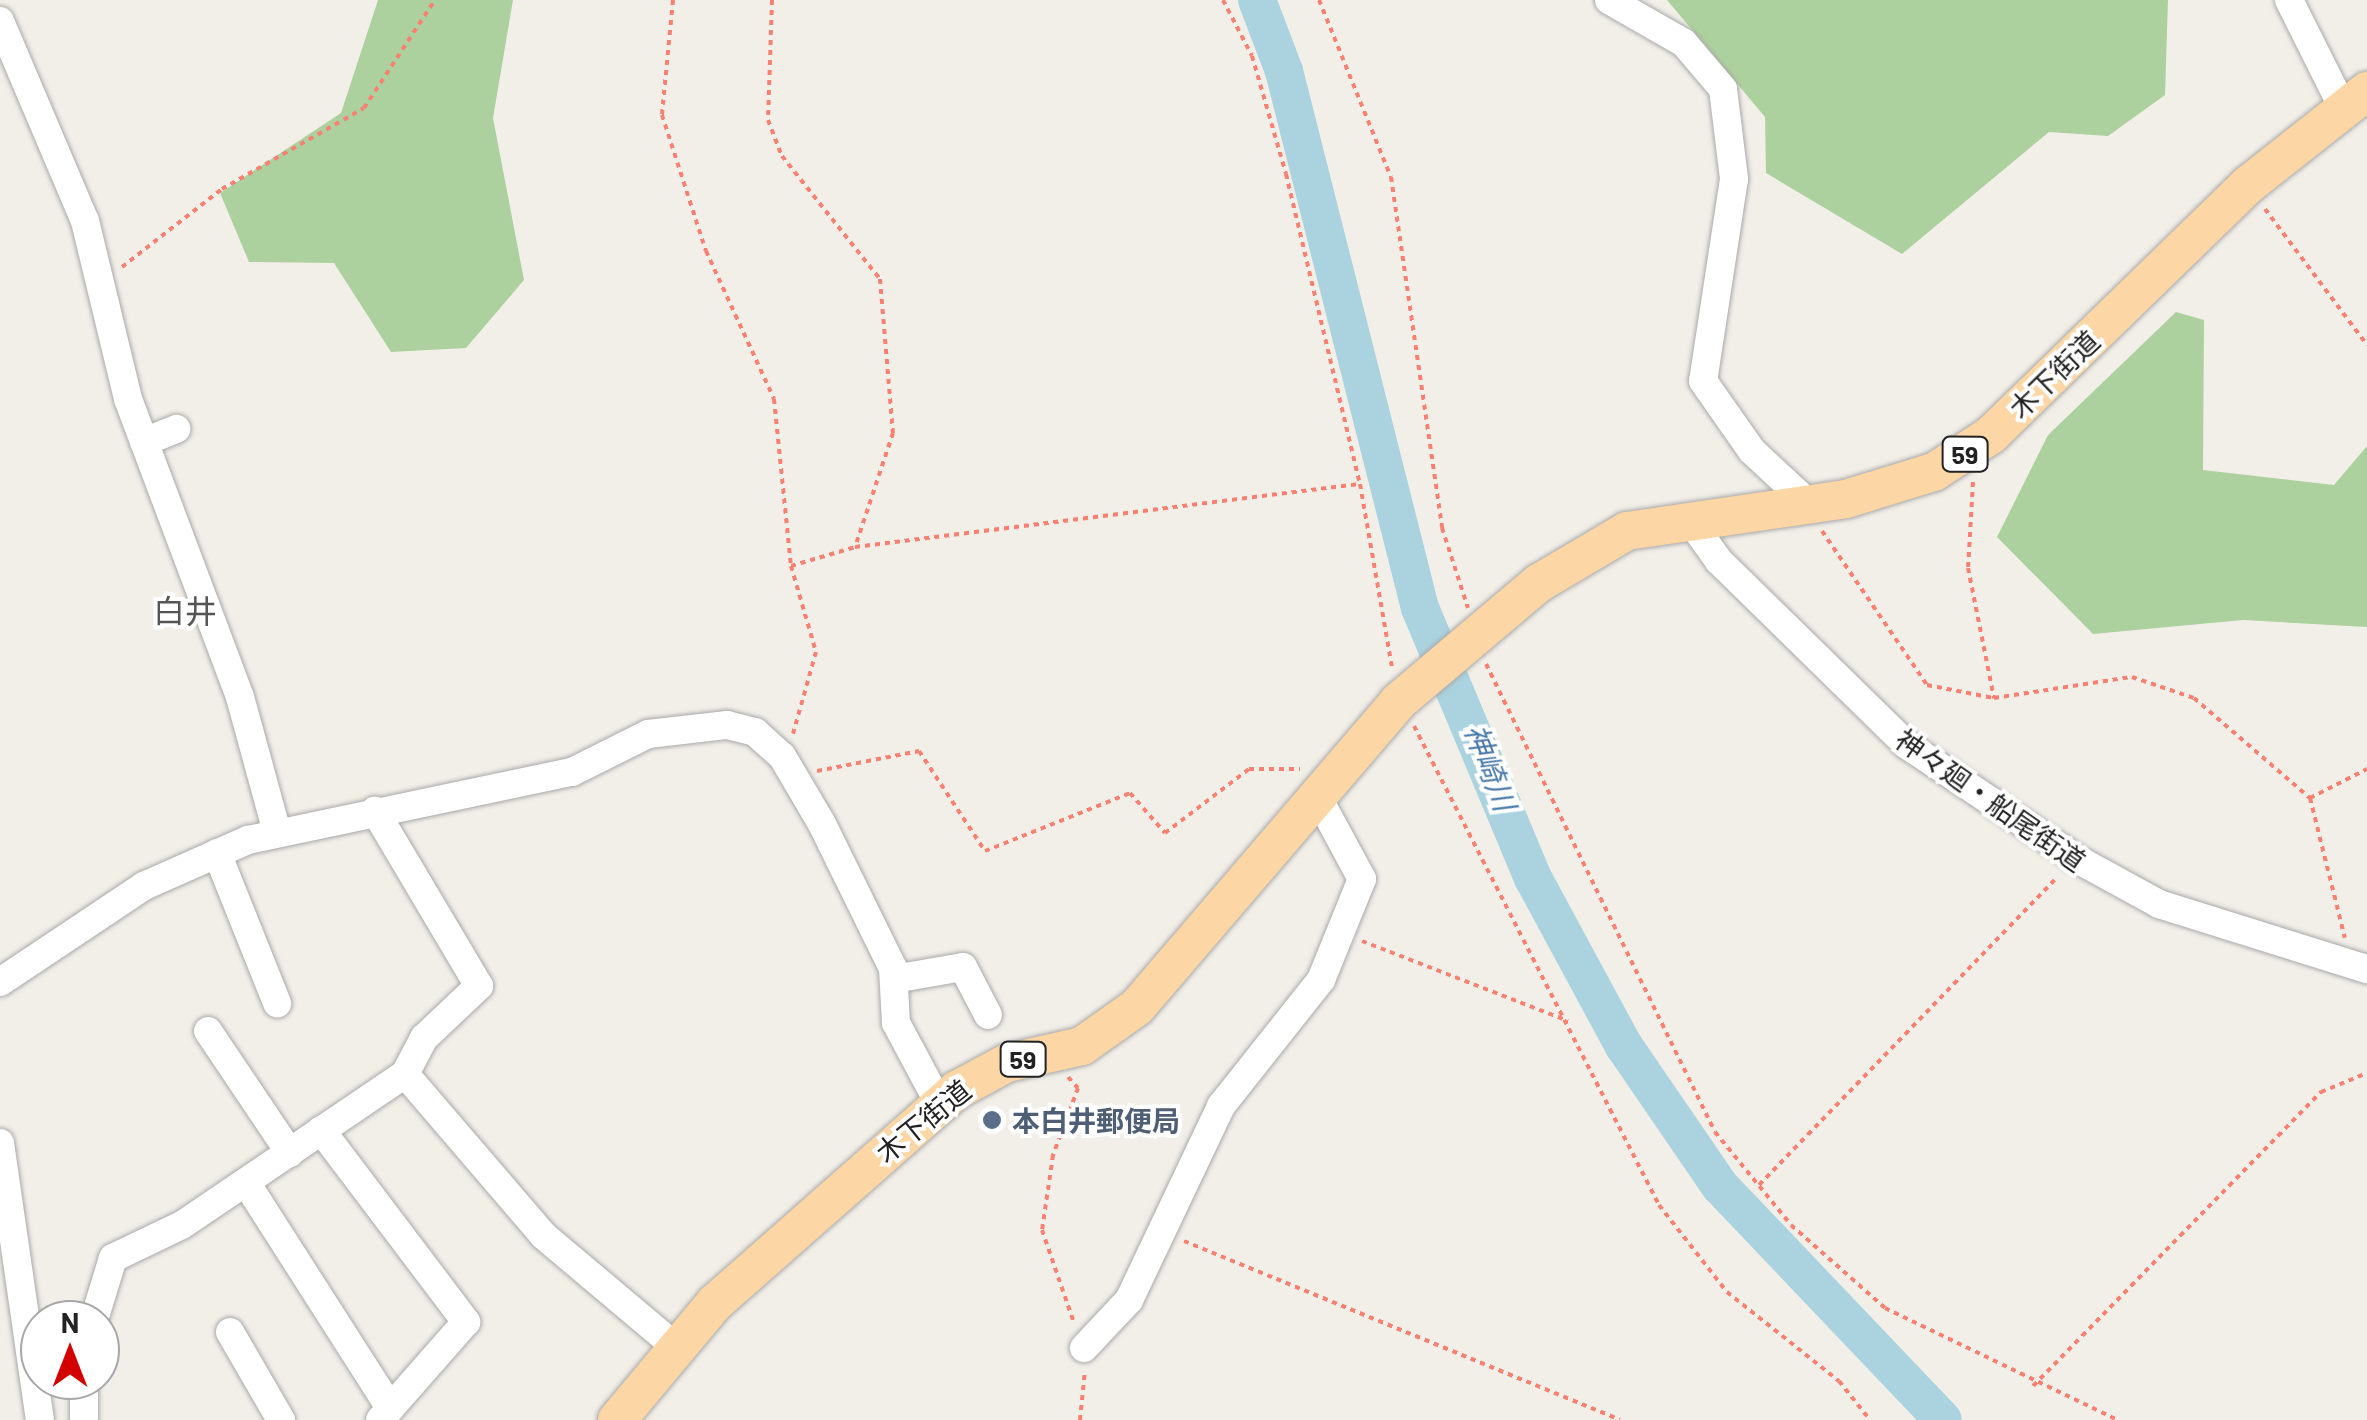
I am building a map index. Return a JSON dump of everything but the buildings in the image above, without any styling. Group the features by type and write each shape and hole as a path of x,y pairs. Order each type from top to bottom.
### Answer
{"main road":[{"name":"木下街道","path":"1472,636 1598,545 1689,519 1810,504 1904,486 1965,454 2248,186 2355,99"},
{"name":"59","path":"1404,695 1472,636"},
{"name":"木下街道","path":"617,1420 715,1303 940,1104 996,1067 1048,1055 1106,1032 1182,965 1322,787 1404,695"}],"street":[{"path":"1609,0 1684,43 1723,89 1735,164 1703,381 1752,451 1810,504"},
{"path":"2289,0 2355,99"},
{"path":"0,22 79,204 147,448 240,697 278,832"},
{"path":"147,448 179,435"},
{"name":"神々廻・船尾街道","path":"1689,519 1719,562 1906,745 2075,858 2159,904 2358,966"},
{"path":"0,982 144,886 217,853 278,832 572,772 602,750 695,727 755,732 787,765 894,980 896,1023 940,1104"},
{"path":"1084,1348 1129,1300 1222,1106 1314,997 1362,878 1322,787"},
{"path":"100,1300 113,1258 248,1184 405,1074 424,1038 479,986 375,811"},
{"path":"217,853 277,1003"},
{"path":"894,980 963,967 988,1015"},
{"path":"208,1031 290,1153"},
{"path":"405,1074 544,1236 677,1348"},
{"path":"248,1184 385,1414 466,1322 322,1130"},
{"path":"0,1143 40,1420"},
{"path":"230,1332 281,1420"}],"path":[{"path":"118,271 222,189 364,108 435,0"},
{"path":"672,0 662,115 706,251 774,399 791,566 811,624 815,678 787,765 919,751 986,851 1130,793 1165,833 1249,769 1288,765 1322,787"},
{"path":"772,0 768,120 782,156 880,279 892,433 855,547"},
{"path":"1223,0 1252,56 1286,174 1360,484 1404,695 1659,1205 1727,1292 1840,1381 1870,1420"},
{"path":"1319,0 1391,177 1442,528 1472,636 1499,706 1715,1132 1759,1185 1885,1308 2033,1386 2118,1420"},
{"path":"2248,186 2367,346"},
{"path":"1965,454 1975,508 1968,568 1994,698"},
{"path":"791,566 855,547 1360,484"},
{"path":"1810,504 1848,580 1927,685 1994,698 2160,682 2194,698 2310,798 2358,966"},
{"path":"2310,798 2367,769"},
{"path":"1759,1185 2075,858"},
{"path":"1339,932 1570,1022"},
{"path":"1048,1055 1078,1088 1053,1156 1042,1230 1084,1348 1080,1420"},
{"path":"2033,1386 2321,1092 2367,1073"},
{"path":"1161,1232 1620,1420"}],"green space":[{"path":"378,0 513,0 493,118 524,280 466,348 391,352 334,263 249,262 220,193 341,113"},
{"path":"1667,0 2168,0 2165,95 2108,136 2049,132 1902,254 1766,173 1765,117"},
{"path":"2176,312 2204,320 2203,470 2334,485 2367,446 2367,627 2243,620 2093,634 1997,537 2048,435"}],"waterway":[{"name":"神崎川","path":"1257,0 1284,71 1420,608 1533,878 1624,1046 1720,1186 1943,1420"}],"place":[{"name":"本白井郵便局","path":"992,1120"}],"district":[{"name":"白井","path":"185,610"}]}
